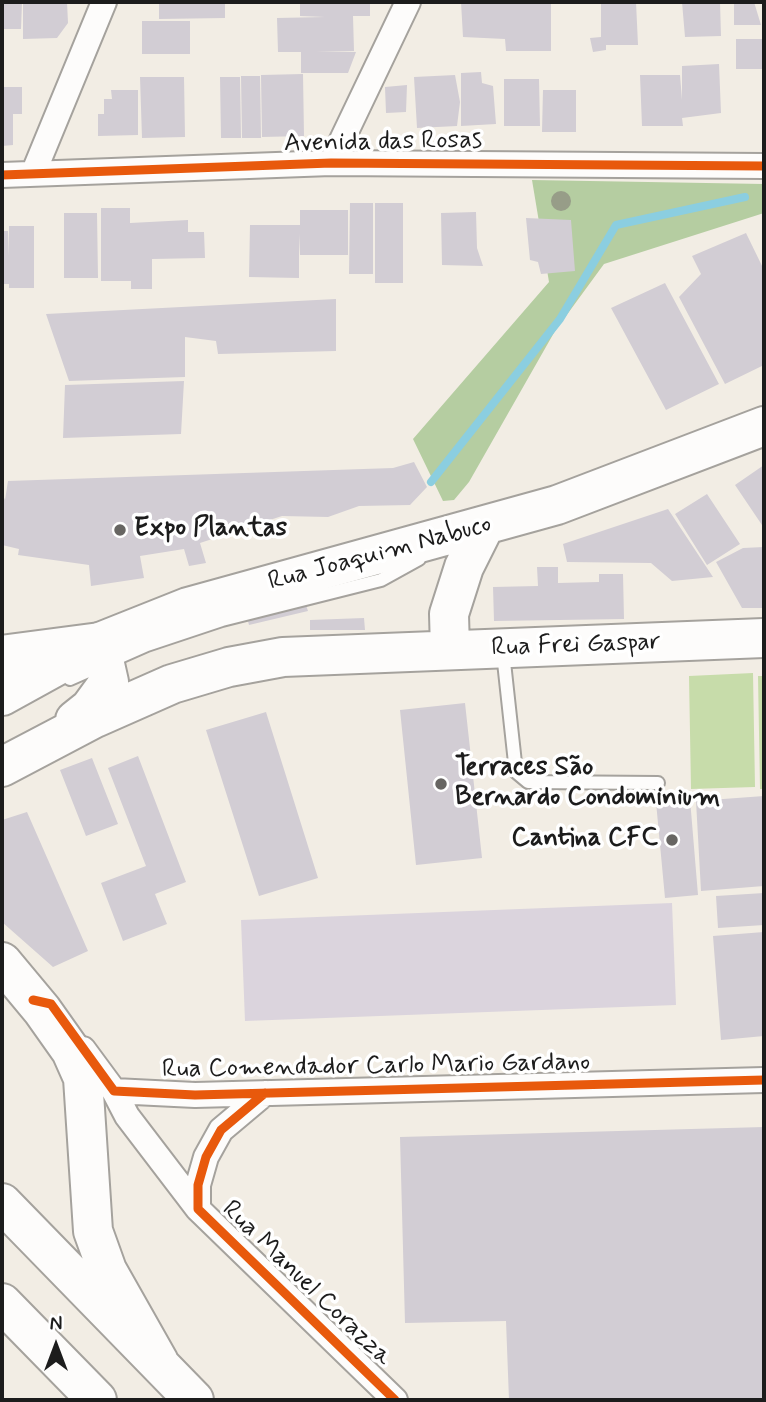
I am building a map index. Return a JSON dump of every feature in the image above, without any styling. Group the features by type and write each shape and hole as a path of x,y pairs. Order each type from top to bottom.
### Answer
{"main road":[{"name":"Rua Joaquim Nabuco","path":"16,696 188,607 557,505 764,426"},
{"path":"450,650 449,614 476,529"},
{"name":"Rua Frei Gaspar","path":"50,742 172,684 229,667 283,657 764,638"},
{"path":"2,655 103,652 109,681 90,708 50,742 2,766"},
{"path":"2,962 71,1051 83,1078 93,1231 107,1270 159,1362"},
{"path":"2,1203 194,1400"},
{"path":"2,1303 97,1400"}],"street":[{"path":"33,174 104,2"},
{"path":"331,163 408,2"},
{"name":"Avenida das Rosas","path":"2,175 331,163 764,166"},
{"path":"33,1000 51,1004 114,1091 127,1116 198,1209"},
{"name":"Rua Comendador Carlo Mario Gardano","path":"114,1091 195,1095 764,1080"},
{"name":"Rua Manuel Corazza","path":"265,1093 221,1130 206,1157 198,1185 198,1209 395,1400"}],"lane":[{"path":"503,649 516,772 528,782 658,783"},
{"path":"56,685 103,652"},
{"path":"2,704 16,696"}],"shaded area":[{"path":"672,903 676,1005 245,1021 241,920"}],"green space":[{"path":"532,180 764,184 764,213 604,264 555,331 469,482 454,500 443,501 413,439 549,282"},
{"path":"753,673 755,787 691,789 689,676"},
{"path":"758,676 764,676 764,789 760,789"}],"building":[{"path":"2,2 22,2 21,29 2,29"},
{"path":"23,2 67,2 68,23 57,38 23,39"},
{"path":"159,2 225,2 225,18 159,19"},
{"path":"300,2 370,2 370,16 353,16 354,51 316,51 356,52 348,73 301,73 301,52 278,52 277,18 325,17 300,16"},
{"path":"461,2 551,2 551,51 506,51 505,39 463,37"},
{"path":"601,2 636,2 638,45 606,45 606,50 593,52 590,38 601,37"},
{"path":"682,2 720,2 721,36 685,37"},
{"path":"734,2 754,2 761,25 734,25"},
{"path":"142,21 190,21 190,54 142,54"},
{"path":"736,39 764,39 764,69 736,69"},
{"path":"719,64 721,113 682,118 683,126 642,126 640,75 680,75 682,100 682,66"},
{"path":"481,72 482,83 493,86 496,124 461,126 461,73"},
{"path":"303,74 304,136 262,137 261,75"},
{"path":"455,75 460,102 457,126 417,128 414,77"},
{"path":"241,76 260,76 261,138 242,138"},
{"path":"140,77 184,77 185,137 142,138"},
{"path":"220,77 240,77 241,138 221,138"},
{"path":"504,79 539,79 540,126 504,126"},
{"path":"407,85 406,112 386,113 385,87"},
{"path":"2,87 22,87 22,114 13,114 13,145 2,146"},
{"path":"111,90 138,90 138,135 98,136 98,114 104,114 104,99 112,99"},
{"path":"543,90 576,90 576,132 542,132"},
{"path":"350,203 373,203 373,274 349,274"},
{"path":"375,203 403,203 403,283 375,283"},
{"path":"101,208 130,208 130,223 188,220 188,232 204,232 205,258 152,259 152,289 131,289 131,281 101,281"},
{"path":"300,210 348,210 348,255 300,255 299,234 299,278 249,277 250,225 300,225"},
{"path":"476,212 477,248 483,266 442,265 441,213"},
{"path":"64,213 97,213 98,278 64,278"},
{"path":"526,218 571,220 575,271 541,274 538,262 530,260"},
{"path":"9,226 34,226 34,288 9,288 9,284 2,284 2,231 8,231 9,256"},
{"path":"746,233 764,270 764,365 725,384 679,297 701,274 692,256"},
{"path":"665,283 719,384 666,410 611,308"},
{"path":"336,299 336,351 218,354 216,341 185,337 185,377 69,381 46,314"},
{"path":"184,381 181,434 63,438 65,385"},
{"name":"Expo Plantas","path":"414,462 427,487 410,505 359,506 328,517 282,516 200,543 206,563 189,566 184,549 140,556 144,578 91,586 89,565 18,555 19,549 2,545 2,493 5,500 8,481 393,468"},
{"path":"764,465 764,528 735,485"},
{"path":"707,494 740,544 707,565 675,514"},
{"path":"668,509 713,577 672,581 651,563 567,562 563,544"},
{"path":"764,547 764,608 742,608 716,562 743,548"},
{"path":"537,567 558,567 558,583 599,582 599,574 623,574 624,619 494,621 493,587 538,586"},
{"path":"305,602 308,611 249,625 247,617"},
{"path":"364,618 365,630 310,630 310,620"},
{"name":"Terraces São Bernardo Condominium","path":"465,703 482,858 416,865 400,710"},
{"path":"266,712 318,878 259,896 206,730"},
{"path":"138,756 186,882 155,894 167,924 123,941 101,883 146,866 108,768"},
{"path":"92,758 118,824 86,836 60,770"},
{"path":"764,796 764,886 701,891 696,801"},
{"path":"690,799 698,895 665,898 656,802"},
{"path":"27,812 88,951 53,967 2,922 2,820"},
{"path":"764,893 764,925 718,928 716,896"},
{"path":"764,932 764,1036 721,1040 713,936"},
{"path":"764,1127 764,1400 509,1400 506,1321 405,1323 400,1137"}],"waterway":[{"path":"431,482 560,319 616,225 745,197"}],"cycle path":[{"path":"2,175 331,163 764,166"},
{"path":"33,1000 51,1004 114,1091 195,1095 764,1080"},
{"path":"265,1093 221,1130 206,1157 198,1185 198,1209 395,1400"}],"place":[{"name":"Expo Plantas","path":"120,530"},
{"name":"Terraces São Bernardo Condominium","path":"441,784"},
{"name":"Cantina CFC","path":"672,840"}]}
